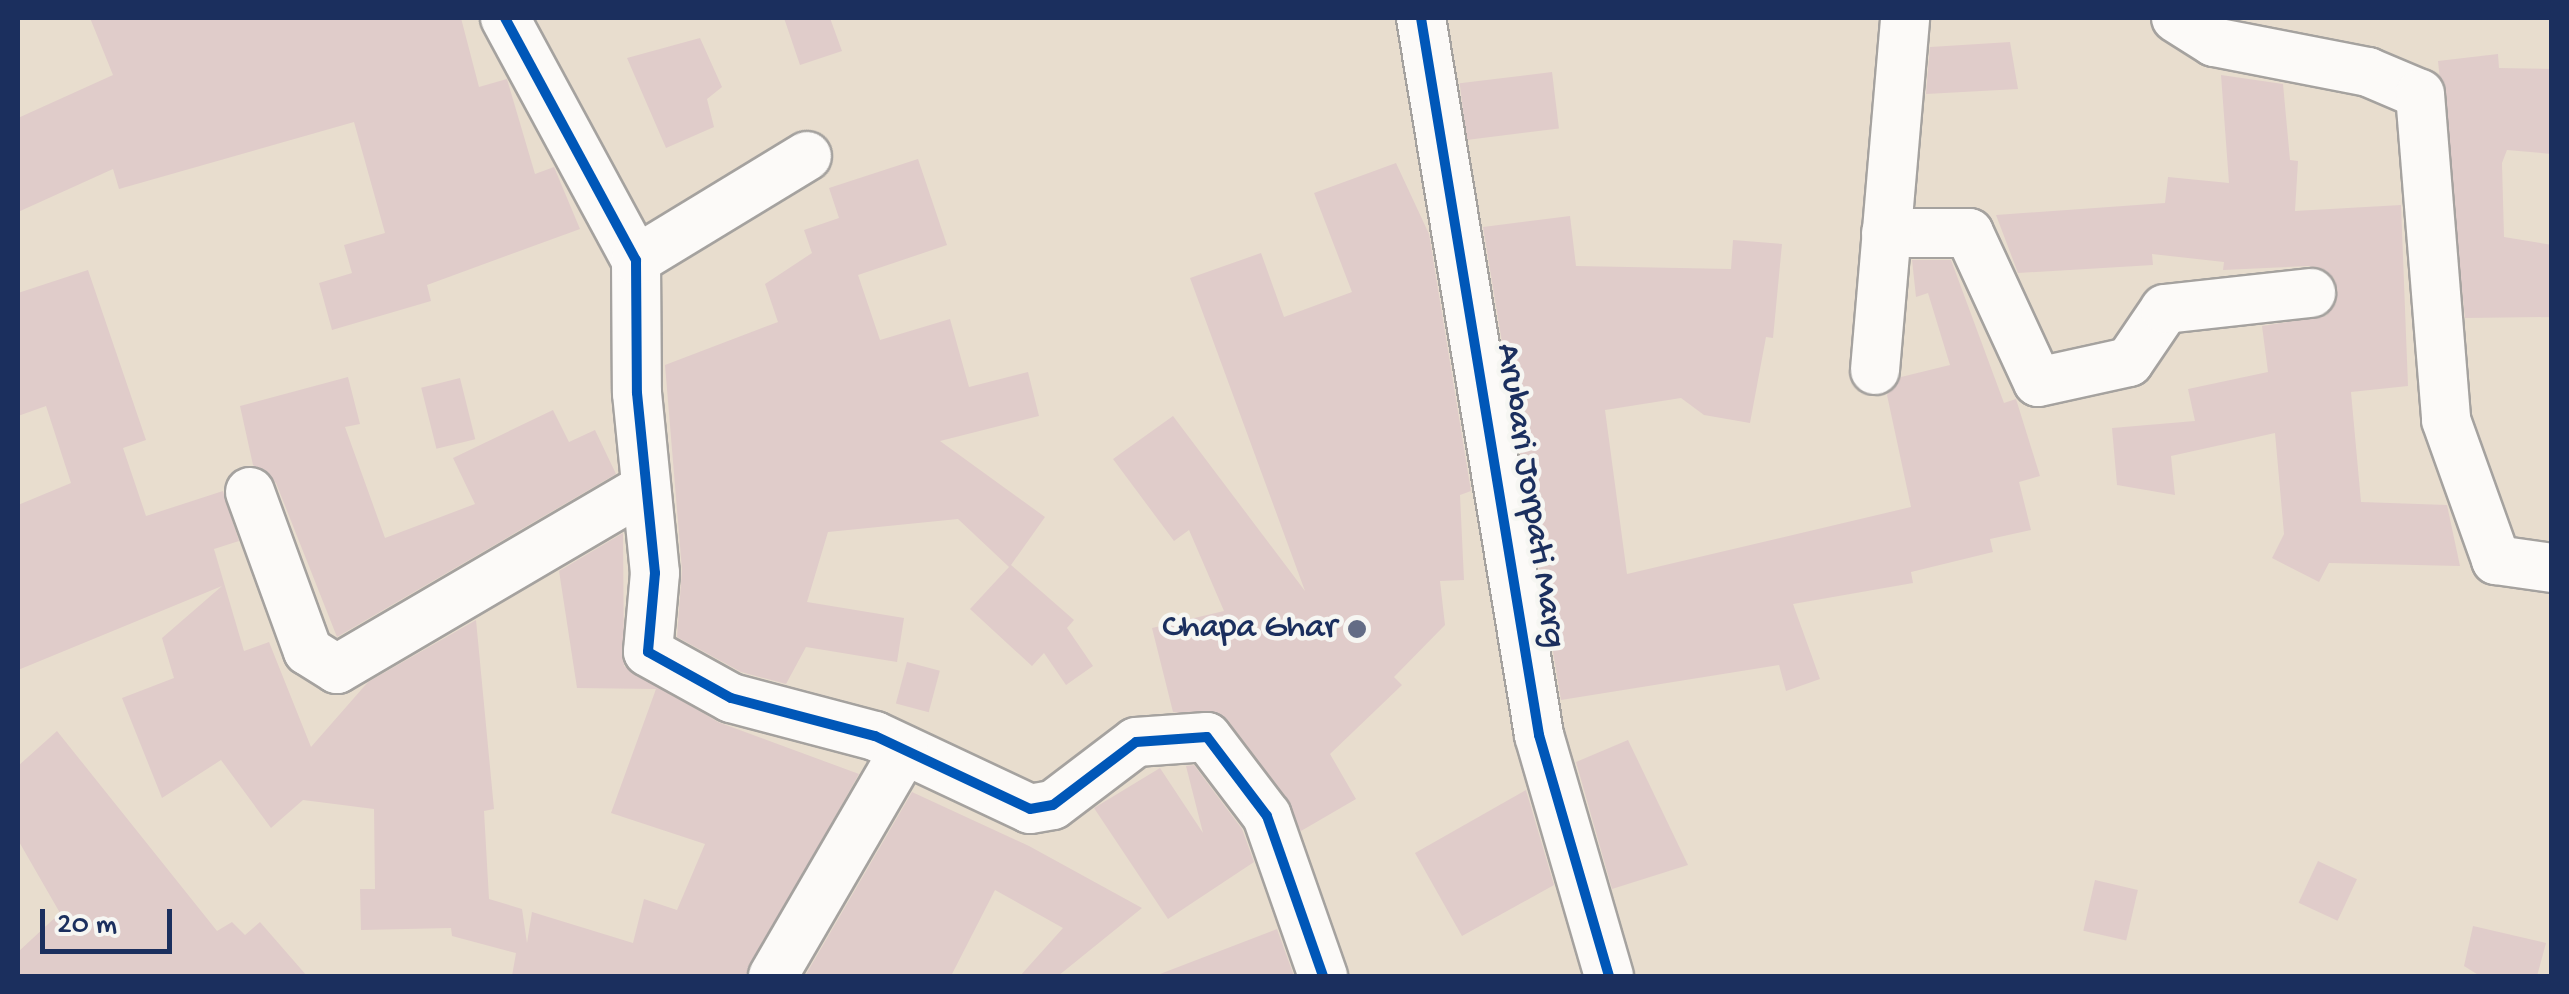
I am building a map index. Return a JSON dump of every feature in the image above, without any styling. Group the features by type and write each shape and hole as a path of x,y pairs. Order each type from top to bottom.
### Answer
{"street":[{"path":"505,18 636,260 646,488 654,573 648,652 731,698 904,751 1030,809 1053,805 1136,742 1207,737 1267,816 1323,976"},
{"name":"Arubari Jorpati Marg","path":"1421,18 1539,735 1609,976"},
{"path":"1874,370 1906,18"},
{"path":"2176,18 2214,42 2368,72 2420,94 2446,420 2496,560 2552,568"},
{"path":"636,260 807,156"},
{"path":"1886,233 1969,233 2038,382 2129,362 2165,309 2311,293"},
{"path":"250,492 308,651 337,669 646,488"},
{"path":"773,976 904,751"}],"building":[{"path":"90,18 461,18 479,87 507,79 535,174 554,167 580,229 427,285 431,301 332,330 319,283 352,273 344,245 385,233 354,122 119,189 113,169 18,212 18,118 113,75"},
{"path":"784,18 830,18 842,51 800,65"},
{"path":"700,38 722,87 707,99 714,127 666,148 627,58"},
{"path":"2010,42 2018,89 1926,94 1930,47"},
{"path":"2498,54 2499,68 2552,69 2552,154 2507,150 2502,163 2504,237 2552,245 2552,317 2465,318 2438,61"},
{"path":"1552,72 1559,129 1467,140 1460,83"},
{"path":"2221,75 2283,84 2290,160 2298,161 2295,211 2401,205 2408,386 2351,392 2361,502 2447,505 2460,566 2329,563 2319,582 2272,558 2284,534 2275,433 2171,456 2175,495 2117,485 2112,428 2195,421 2188,389 2268,372 2262,326 2326,316 2336,303 2334,278 2309,266 2223,270 2224,262 2152,254 2153,265 2018,273 1996,215 2165,203 2168,177 2229,183"},
{"path":"918,159 947,245 858,275 880,340 950,319 969,387 1028,372 1039,416 940,441 1045,517 1011,565 1074,620 1067,628 1093,666 1066,685 1044,653 1032,666 970,609 1009,567 958,519 828,532 807,602 904,618 897,662 806,647 786,684 741,672 677,637 682,570 665,365 778,322 765,284 812,253 804,230 839,218 829,188"},
{"path":"1396,163 1429,234 1471,491 1460,495 1464,580 1440,581 1445,625 1394,677 1402,685 1330,754 1356,799 1301,831 1228,720 1173,712 1152,628 1224,611 1189,530 1174,541 1113,459 1173,416 1305,591 1190,278 1261,253 1284,317 1352,292 1314,193"},
{"path":"1570,216 1576,266 1731,269 1733,240 1782,244 1773,338 1766,337 1750,423 1704,415 1681,398 1605,410 1627,574 1911,507 1887,395 1901,377 1950,365 1928,293 1916,297 1912,260 1951,260 2004,403 2016,399 2040,476 2019,482 2031,530 1990,539 1993,552 1911,572 1913,583 1793,604 1820,679 1786,691 1779,665 1561,700 1483,227"},
{"path":"88,270 146,440 123,448 146,516 223,491 239,541 214,549 244,651 269,642 311,747 368,682 476,620 494,809 484,811 489,899 522,909 527,943 532,912 633,943 644,899 677,910 705,844 611,813 656,689 577,688 559,571 623,533 624,666 718,722 859,774 746,976 512,976 516,953 452,936 451,928 361,930 360,889 375,889 374,809 303,800 271,828 221,760 162,798 122,698 174,678 162,638 222,586 18,670 18,505 71,483 46,406 18,416 18,293"},
{"path":"348,377 360,424 345,427 385,538 475,504 453,458 553,410 569,442 595,430 616,474 337,637 276,483 253,465 240,406"},
{"path":"460,378 475,439 436,449 421,388"},
{"path":"907,662 940,671 929,712 896,704"},
{"path":"57,731 217,931 232,922 245,935 260,922 307,976 18,976 18,952 60,913 18,840 18,766"},
{"path":"1628,740 1688,865 1612,889 1576,762"},
{"path":"1194,765 1242,829 1254,862 1168,919 1094,808 1160,768 1203,833 1186,766"},
{"path":"1526,790 1554,885 1462,936 1415,853"},
{"path":"912,792 1029,846 1142,908 1058,976 1020,976 1063,928 995,890 951,976 805,976"},
{"path":"2318,861 2357,879 2338,921 2299,903"},
{"path":"2095,880 2138,890 2126,941 2083,931"},
{"path":"2473,926 2546,943 2537,976 2480,976 2464,966"},
{"path":"1277,929 1294,976 1160,974"}],"cycle path":[{"path":"505,18 636,260 637,393 655,573 648,652 731,698 875,736 1030,809 1053,805 1136,742 1207,737 1267,816 1323,976"},
{"path":"1421,18 1539,735 1609,976"}],"place":[{"name":"Chapa Ghar","path":"1357,629"}]}
